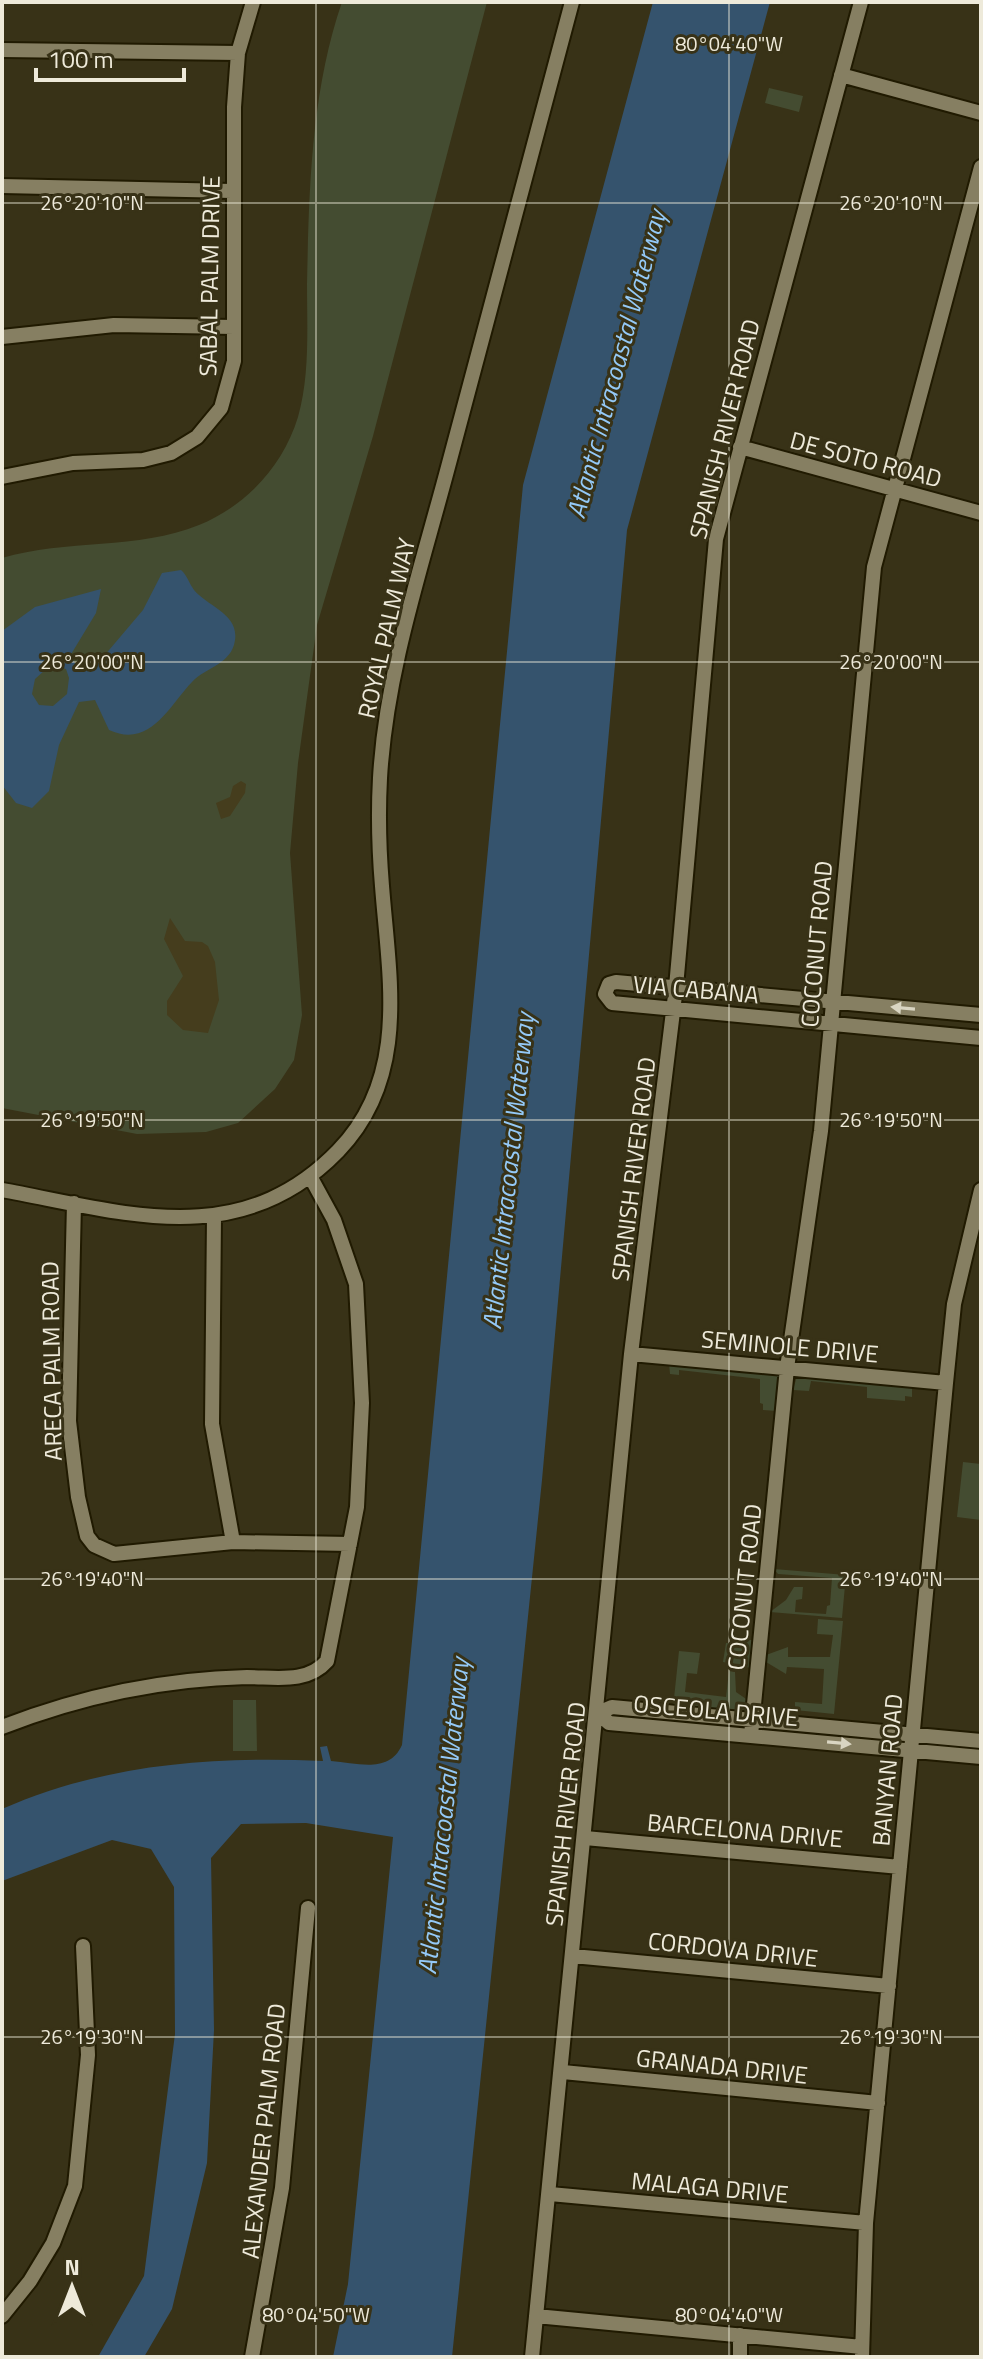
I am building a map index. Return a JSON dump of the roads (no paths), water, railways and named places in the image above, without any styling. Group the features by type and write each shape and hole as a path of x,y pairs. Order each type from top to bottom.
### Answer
{"street":[{"name":"SABAL PALM DRIVE","path":"2,477 73,463 152,459 189,443 204,431 226,399 233,371 232,191 238,53 253,2"},
{"name":"ROYAL PALM WAY","path":"2,1190 157,1218 214,1217 265,1202 310,1176 337,1152 357,1126 385,1067 392,1001 379,815 390,692 572,2"},
{"name":"SPANISH RIVER ROAD","path":"532,2357 563,2072 631,1354 674,1010 716,539 861,2"},
{"path":"2,50 238,53"},
{"path":"841,75 981,113"},
{"name":"COCONUT ROAD","path":"752,1728 787,1368 821,1131 874,567 981,167"},
{"path":"2,186 232,191"},
{"path":"3,333 114,325 234,327"},
{"name":"DE SOTO ROAD","path":"740,447 981,513"},
{"name":"VIA CABANA","path":"981,1015 616,982 609,984 605,994 612,1003 981,1038"},
{"path":"4,1721 148,1688 203,1680 300,1677 317,1671 331,1651 362,1456 356,1284 334,1220 310,1176"},
{"name":"BANYAN ROAD","path":"862,2352 866,2223 946,1383 956,1292 981,1190"},
{"name":"ARECA PALM ROAD","path":"74,1203 69,1421 78,1497 87,1536 94,1545 114,1554 233,1542 350,1544"},
{"path":"214,1217 212,1424 233,1542"},
{"name":"SEMINOLE DRIVE","path":"631,1354 946,1383"},
{"name":"OSCEOLA DRIVE","path":"598,1713 612,1707 752,1728 912,1743 981,1757"},
{"name":"OSCEOLA DRIVE","path":"912,1743 981,1741"},
{"name":"BARCELONA DRIVE","path":"585,1838 900,1867"},
{"name":"ALEXANDER PALM ROAD","path":"252,2357 282,2188 308,1908"},
{"path":"2,2316 30,2281 53,2243 75,2186 88,2055 83,1946"},
{"name":"CORDOVA DRIVE","path":"573,1956 889,1986"},
{"name":"GRANADA DRIVE","path":"563,2072 878,2103"},
{"name":"MALAGA DRIVE","path":"550,2194 866,2223"},
{"path":"536,2316 740,2335 862,2352"},
{"path":"740,2335 740,2357"}],"water":[{"name":"Atlantic Intracoastal Waterway","path":"653,2 770,2 627,530 542,1480 452,2357 333,2357 348,2284 393,1837 306,1823 241,1824 211,1858 214,2030 207,2163 172,2309 144,2357 98,2357 144,2276 175,2034 174,1887 151,1849 112,1840 2,1881 2,1809 80,1782 160,1766 241,1760 323,1761 320,1747 327,1746 331,1761 372,1765 389,1760 402,1745 523,485"},
{"path":"181,570 194,590 232,623 235,640 229,655 192,682 157,722 136,734 109,730 95,700 79,702 59,745 49,791 32,808 16,803 2,785 2,631 35,607 101,589 96,613 70,656 77,666 93,669 143,610 162,573","holes":["66,669 69,678 67,694 53,706 39,705 32,694 35,679 45,670"]}]}
